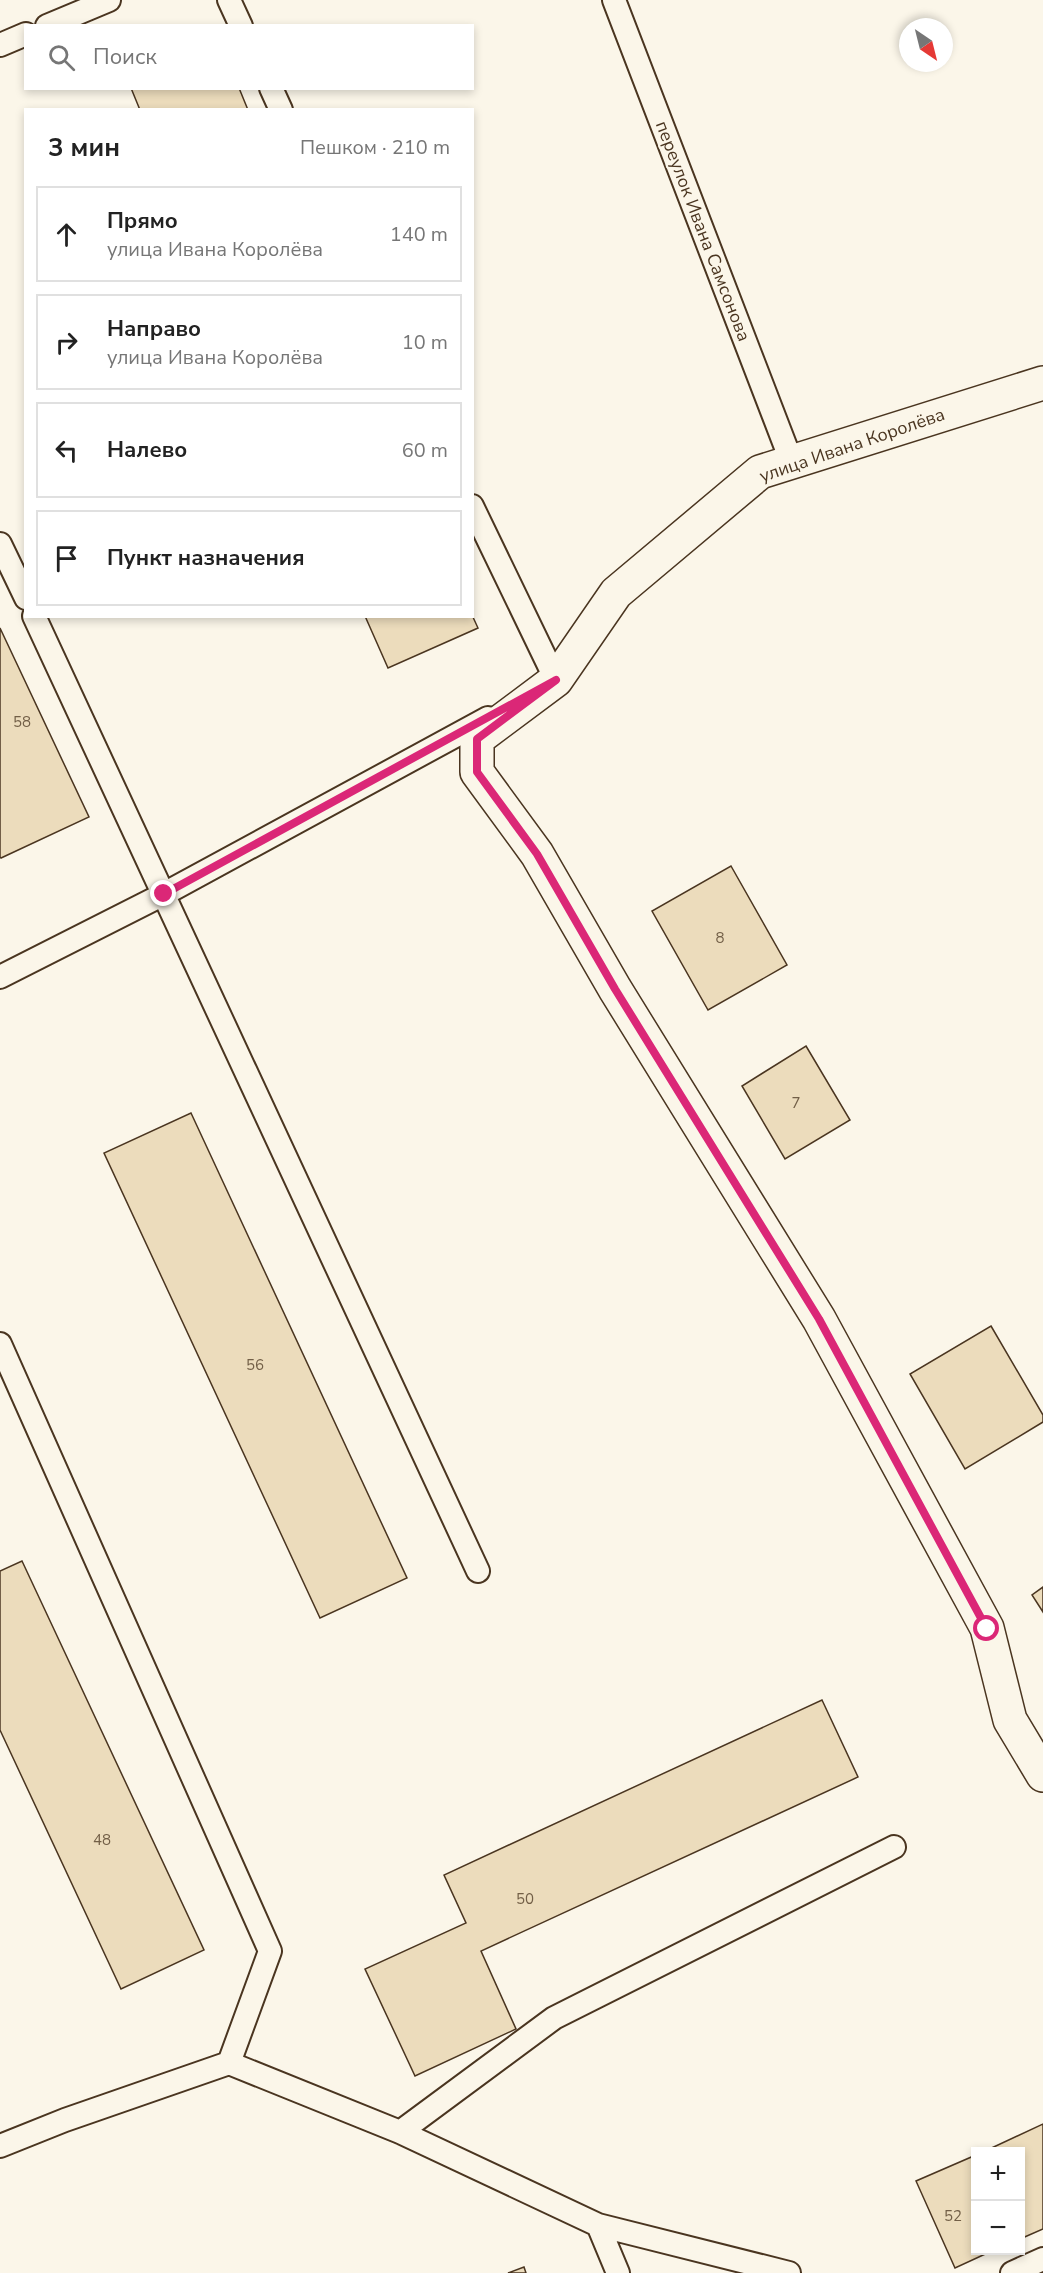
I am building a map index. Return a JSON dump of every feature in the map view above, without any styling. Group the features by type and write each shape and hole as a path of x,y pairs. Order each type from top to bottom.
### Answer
{"street":[{"name":"улица Ивана Королёва","path":"1043,383 760,472 616,593 556,680 477,739 477,772 537,854 615,989 819,1319 987,1629 1010,1720 1043,1775"}],"lane":[{"path":"52,24 109,0"},
{"path":"229,0 240,24"},
{"name":"переулок Ивана Самсонова","path":"614,0 792,463"},
{"path":"0,45 24,35"},
{"path":"272,90 280,108"},
{"path":"0,977 164,894 556,680 474,510"},
{"path":"0,543 24,594"},
{"path":"35,618 478,1571"},
{"path":"0,1344 270,1951 230,2063"},
{"path":"400,2132 554,2018 894,1847"},
{"path":"0,2146 65,2120 230,2063 400,2132 598,2225 789,2273"},
{"path":"598,2225 618,2273"},
{"path":"1012,2273 1043,2259"}],"building":[{"path":"132,90 240,90 247,108 139,108"},
{"path":"366,618 473,618 478,628 388,668"},
{"path":"0,628 89,817 1,858 0,857"},
{"path":"731,866 787,965 708,1010 652,911"},
{"path":"806,1046 850,1120 785,1159 742,1086"},
{"path":"191,1113 407,1578 320,1618 104,1153"},
{"path":"991,1326 1043,1415 1043,1422 965,1469 910,1374"},
{"path":"22,1561 204,1950 121,1989 0,1730 0,1571"},
{"path":"1043,1587 1043,1612 1032,1595"},
{"path":"822,1700 858,1777 481,1951 516,2029 415,2076 365,1969 466,1923 444,1875"},
{"path":"1043,2124 1043,2229 1025,2237 1025,2147 994,2147"},
{"path":"971,2157 971,2255 983,2255 955,2268 916,2181"},
{"path":"524,2267 526,2273 508,2273"}],"route":[{"path":"164,894 556,680 477,739 477,772 537,854 615,989 819,1319 987,1629"}]}
